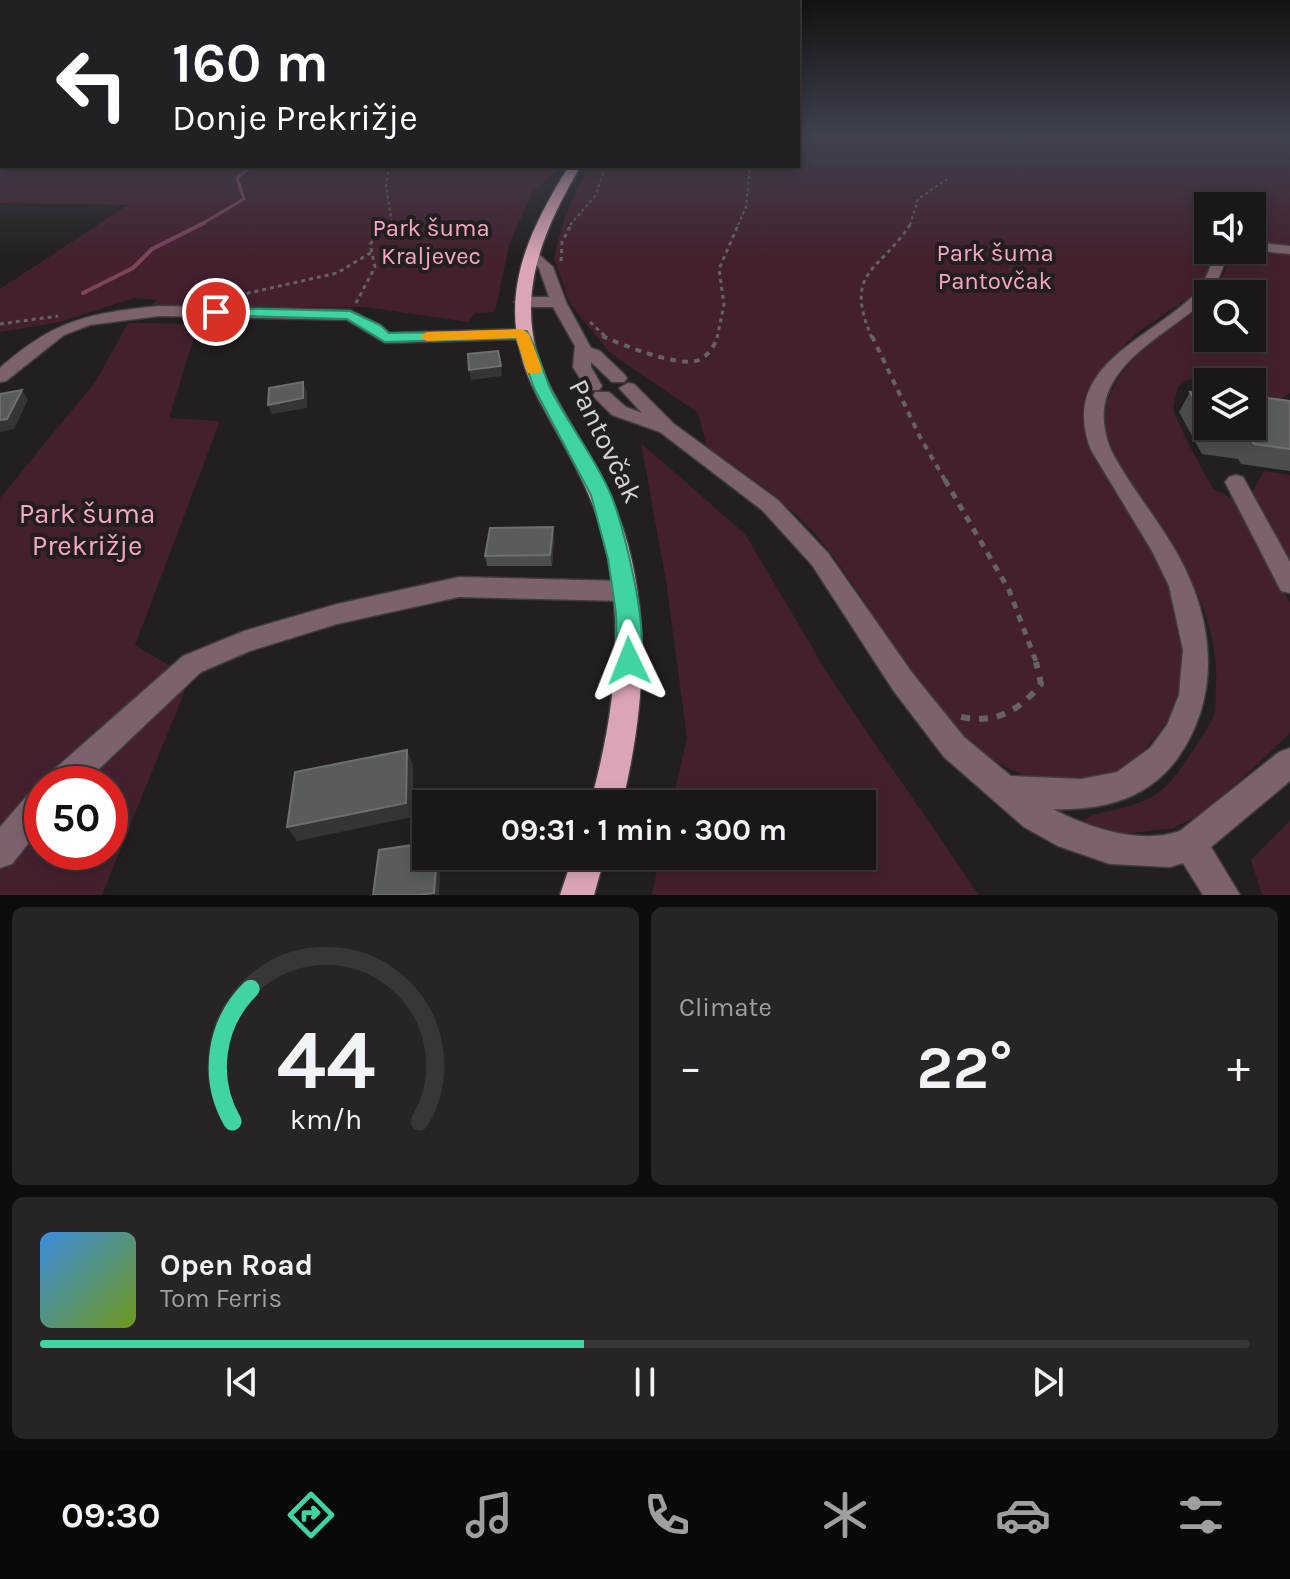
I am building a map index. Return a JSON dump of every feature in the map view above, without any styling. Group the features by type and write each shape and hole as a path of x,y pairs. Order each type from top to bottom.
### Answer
{"main road":[{"name":"Pantovčak","path":"569,177 557,196 534,254 522,302 522,334 542,388 601,495 619,559 629,661 625,724 609,790"},
{"path":"577,895 585,870"}],"street":[{"path":"1266,247 1290,250"},
{"path":"534,254 546,267 558,302 584,351 600,360 619,411 667,428 770,505 820,559 954,747 1046,822 1069,835 1110,848 1170,851 1190,844 1290,762"},
{"path":"1007,791 1105,793 1162,759 1186,721 1195,685 1196,646 1189,608 1172,566 1097,445 1094,414 1098,391 1112,367 1203,295 1216,264"},
{"path":"522,302 558,302"},
{"path":"0,377 59,331 96,319 134,313 350,315 385,338 522,334"},
{"path":"584,351 582,367 610,387"},
{"path":"1236,482 1290,584"},
{"path":"81,766 192,664 244,642 337,614 459,587 624,591"},
{"path":"0,852 24,823"},
{"path":"1190,844 1223,895"}],"path":[{"path":"350,315 375,267 370,244 392,223 386,199 388,177"},
{"path":"563,273 558,251 567,229 595,195 602,177"},
{"path":"586,318 603,337 668,359 689,362 701,359 712,349 720,333 724,305 719,269 746,207 749,177"},
{"path":"921,704 974,721 1005,717 1027,702 1041,684 1035,649 996,568 922,441 866,323 860,298 863,278 904,235 918,199 947,179"},
{"path":"194,312 216,301 337,273 372,252"},
{"path":"0,324 59,316 96,319"}],"green space":[{"name":"Park šuma Kraljevec","path":"0,177 549,177 532,193 509,245 495,312 475,313 468,322 366,307 151,307 157,300 134,298 60,322 0,332 0,289 128,205 0,203"},
{"name":"Park šuma Pantovčak","path":"583,177 1290,177 1290,248 1266,245 1266,192 1194,192 1194,264 1210,264 1202,280 1194,280 1194,294 1138,332 1110,359 1095,382 1085,416 1141,523 1175,609 1183,650 1182,688 1169,719 1136,758 1111,775 1097,780 1062,783 1020,773 983,752 950,722 920,685 841,567 803,521 707,447 698,413 609,352 569,302 554,258 565,216"},
{"path":"1266,252 1290,253 1290,393 1280,400 1266,398 1266,368 1194,368 1194,379 1178,386 1173,409 1213,489 1236,500 1290,603 1290,733 1207,812 1173,828 1125,834 1093,829 1083,823 1089,816 1142,801 1165,787 1186,761 1214,716 1215,660 1204,610 1182,563 1115,455 1106,427 1107,406 1114,386 1125,369 1157,339 1194,311 1194,352 1266,352 1266,280 1221,280 1227,264 1266,264"},
{"name":"Park šuma Prekrižje","path":"128,323 198,324 169,418 220,421 135,645 190,678 128,831 128,766 24,766 24,870 112,870 102,895 0,895 0,498 96,381"},
{"path":"641,443 745,534 832,681 979,895 652,895 657,870 876,870 876,790 675,790 687,738 666,581"},
{"path":"1264,471 1290,475 1290,564 1251,495"},
{"path":"1290,821 1290,895 1262,895 1251,860"}],"building":[{"path":"498,351 501,366 469,370 468,354"},
{"path":"303,382 303,398 268,405 269,388"},
{"path":"22,390 7,419 0,420 0,394"},
{"path":"1266,398 1290,401 1290,449 1254,444 1252,440 1266,440"},
{"path":"553,527 550,555 485,556 490,528"},
{"path":"407,750 406,803 287,827 295,772"},
{"path":"412,845 412,870 436,870 434,893 373,895 379,850"}],"waterway":[{"path":"200,225 244,199 239,177"},
{"path":"200,225 204,223"},
{"path":"83,293 133,268 152,249 200,225"}],"slow traffic":[{"path":"427,336 522,334 534,369"}],"route":[{"path":"216,312 350,315 385,338 522,334 542,388 601,495 619,559 627,613 629,661"}]}
